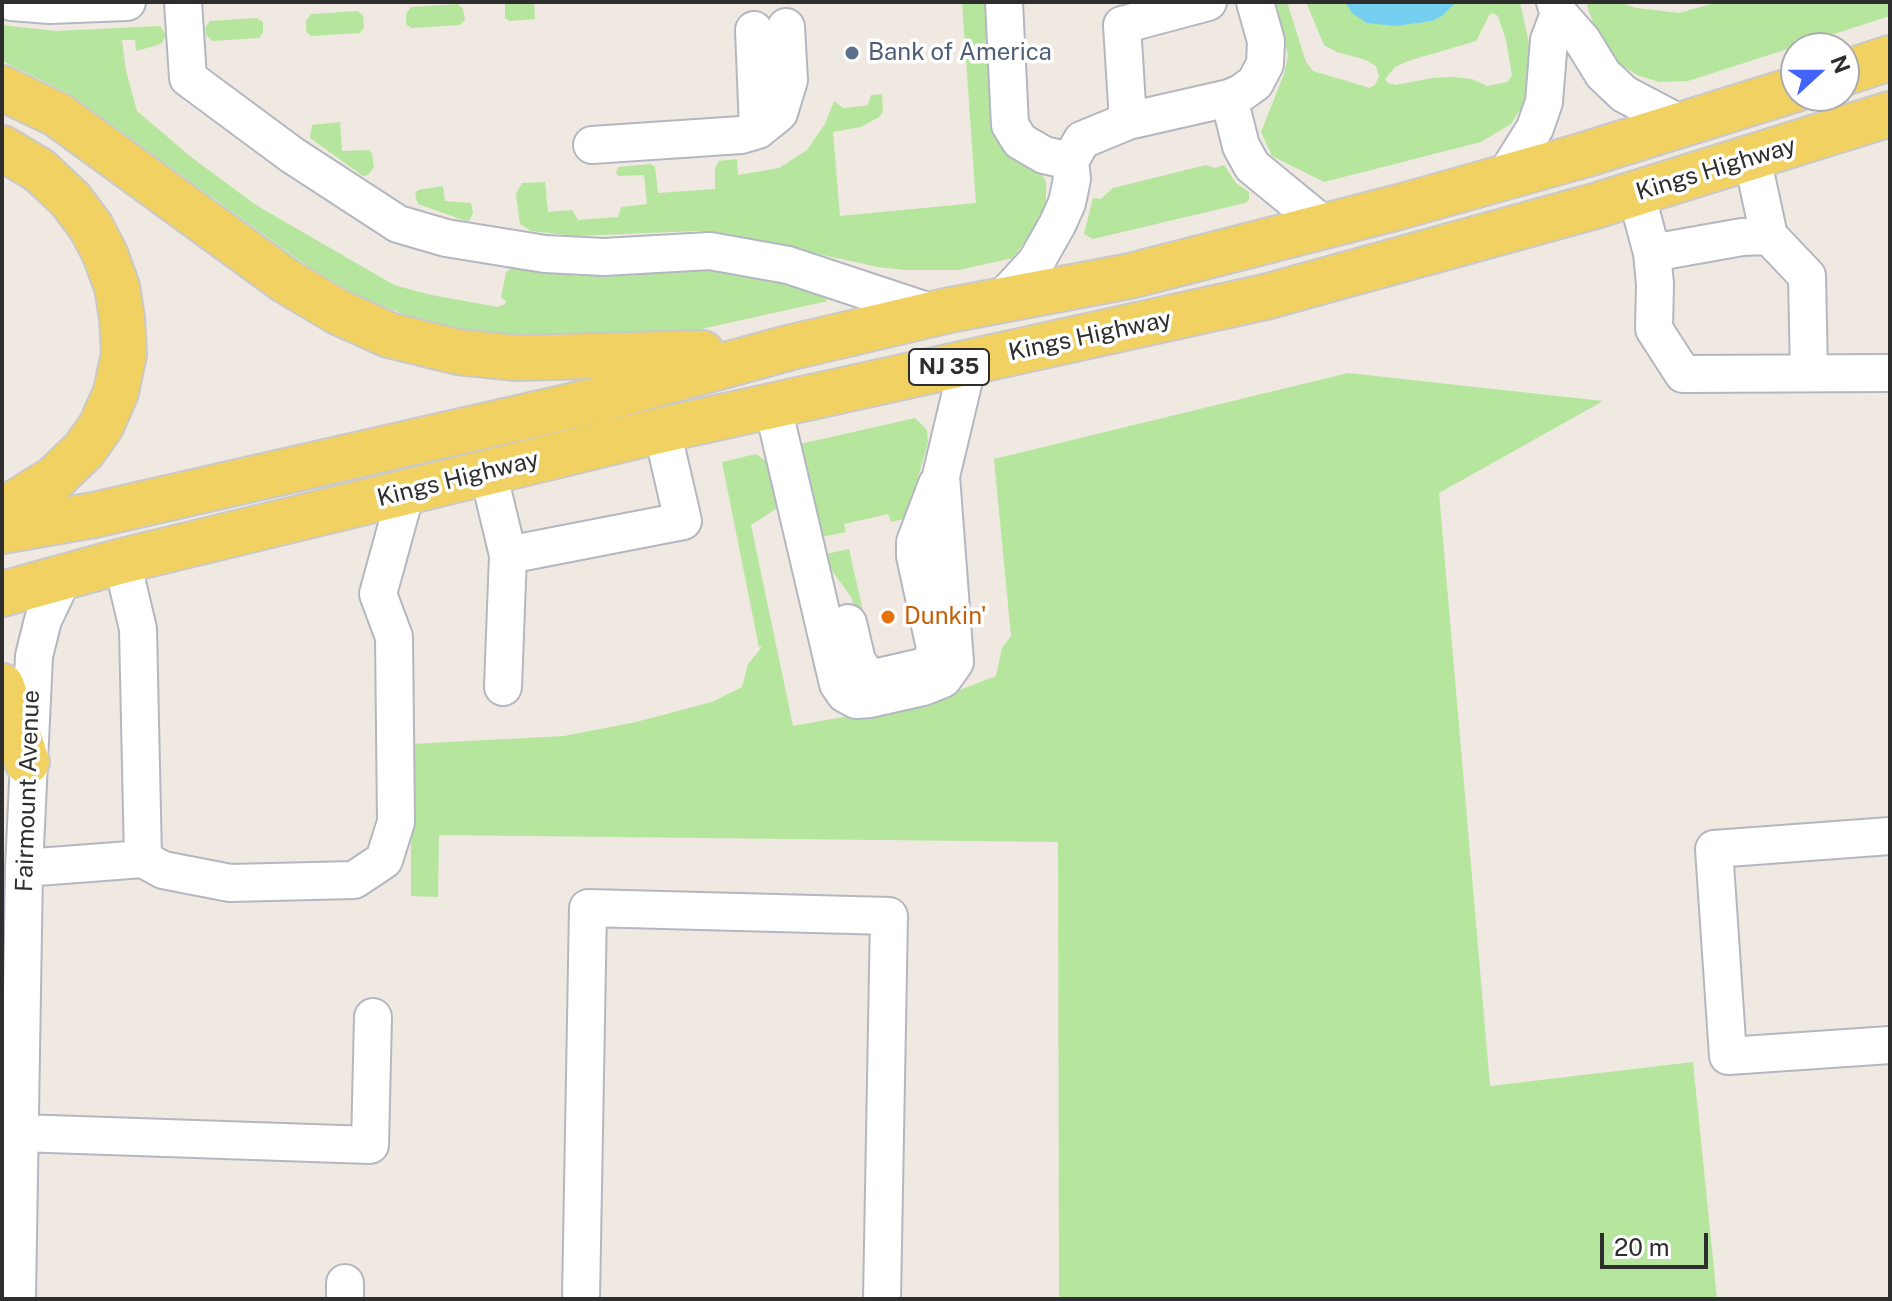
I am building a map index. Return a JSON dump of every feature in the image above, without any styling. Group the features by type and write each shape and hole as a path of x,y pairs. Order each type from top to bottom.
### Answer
{"main road":[{"path":"1860,68 1890,58"},
{"path":"2,88 58,115 286,281 338,312 389,335 458,352 517,358 615,357 788,348"},
{"name":"Kings Highway","path":"2,531 94,515 587,403 788,348 933,313 1130,276 1584,155 1780,94"},
{"name":"Kings Highway","path":"2,594 122,561 662,430 1265,297 1636,193 1890,114"},
{"path":"2,148 39,170 70,199 91,227 117,287 124,354 116,392 101,426 84,450 55,478 2,511"},
{"path":"2,686 19,766"}],"street":[{"path":"11,2 50,5 127,2"},
{"path":"183,2 188,78 292,155 398,224 446,238 545,254 604,257 710,251 788,265 933,313"},
{"path":"1004,2 1010,125 1020,141 1044,155 1070,161"},
{"path":"1128,121 1122,25 1208,2"},
{"path":"1001,300 1036,262 1067,203 1072,179 1070,161 1082,140 1128,121 1229,98 1255,83 1265,64 1266,41 1255,2"},
{"path":"1557,8 1613,84 1624,94 1681,124"},
{"path":"1505,176 1535,128 1544,102 1549,40 1557,8"},
{"path":"592,145 741,135 758,130 779,113 789,80 769,14"},
{"path":"1229,98 1241,146 1252,166 1325,226"},
{"path":"1752,157 1769,236 1807,276 1809,373"},
{"path":"1636,193 1652,253 1654,329 1683,374 1890,373"},
{"path":"1652,253 1742,237 1769,236"},
{"path":"773,407 838,684 845,694 856,700 870,699 923,687 943,679 955,662 941,476 968,363"},
{"path":"508,555 683,521 662,430"},
{"path":"488,472 508,555 503,687"},
{"path":"24,868 143,859 163,870 230,883 354,880 384,860 396,822 394,637 378,594 406,492"},
{"path":"122,561 138,629 143,859"},
{"name":"Fairmount Avenue","path":"17,1299 24,868 19,766 34,656 43,620 63,578"},
{"path":"1890,836 1714,849 1728,1056 1890,1045"},
{"path":"581,1299 588,908 889,916 882,1299"},
{"path":"20,1133 370,1145 373,1017"}],"green space":[{"path":"505,2 560,2 534,4 535,19 510,21 505,18"},
{"path":"962,2 992,2 1038,167 1046,182 1046,204 1042,218 1013,258 959,270 904,270 722,233 697,231 576,236 531,231 520,224 516,194 522,183 545,182 548,212 572,210 578,220 618,217 621,207 647,204 644,175 619,176 616,173 618,167 651,164 655,167 658,193 715,189 715,168 719,161 737,159 738,175 779,168 807,150 825,124 834,101 843,108 863,106 868,105 871,95 882,94 883,112 879,117 861,127 833,132 840,216 976,203"},
{"path":"1276,2 1287,2 1306,62 1313,71 1370,88 1379,76 1376,66 1324,45 1306,2 1520,2 1533,62 1527,99 1511,124 1481,142 1324,182 1272,156 1261,132 1288,56","holes":["1490,14 1498,16 1512,76 1507,82 1487,86 1472,79 1452,77 1396,85 1385,79 1395,67 1408,61 1476,41"]},
{"path":"1586,2 1618,2 1636,8 1679,13 1719,2 1890,2 1890,16 1840,32 1780,32 1780,51 1688,81 1659,82 1637,75 1615,61 1595,29"},
{"path":"458,4 463,9 465,20 460,25 411,28 406,24 406,14 411,7"},
{"path":"358,11 363,16 364,27 360,33 311,36 306,31 306,21 311,14"},
{"path":"257,18 263,22 263,32 259,38 212,41 206,35 205,28 210,21"},
{"path":"2,25 56,31 160,26 166,35 158,45 136,51 135,40 122,40 126,71 137,111 191,157 256,205 394,285 498,307 506,301 501,297 506,273 511,268 581,276 710,271 785,283 816,292 828,301 665,334 527,338 476,333 416,319 358,296 310,268 68,93 2,61"},
{"path":"340,122 342,151 369,150 372,154 374,167 368,175 363,176 310,138 312,125"},
{"path":"1206,165 1215,168 1224,165 1236,183 1249,192 1249,200 1093,239 1084,234 1093,198 1101,199 1113,188"},
{"path":"443,186 445,201 471,203 473,213 470,220 418,204 415,194 418,190"},
{"path":"1348,373 1603,401 1439,493 1490,1086 1693,1062 1717,1299 1059,1299 1058,842 439,835 438,897 411,896 411,744 564,736 636,722 712,702 742,687 748,664 762,647 759,647 722,462 756,454 771,465 779,507 751,525 793,726 882,710 960,690 996,676 1002,648 1011,636 994,459"},
{"path":"915,418 927,430 928,442 907,518 891,522 888,514 844,524 846,532 822,537 800,444"},
{"path":"849,549 876,669 851,597 828,565 826,554"}],"water":[{"path":"1345,2 1456,2 1432,21 1395,26 1367,23 1352,13"}],"place":[{"name":"Bank of America","path":"852,53"},
{"name":"Dunkin'","path":"888,617"}]}
